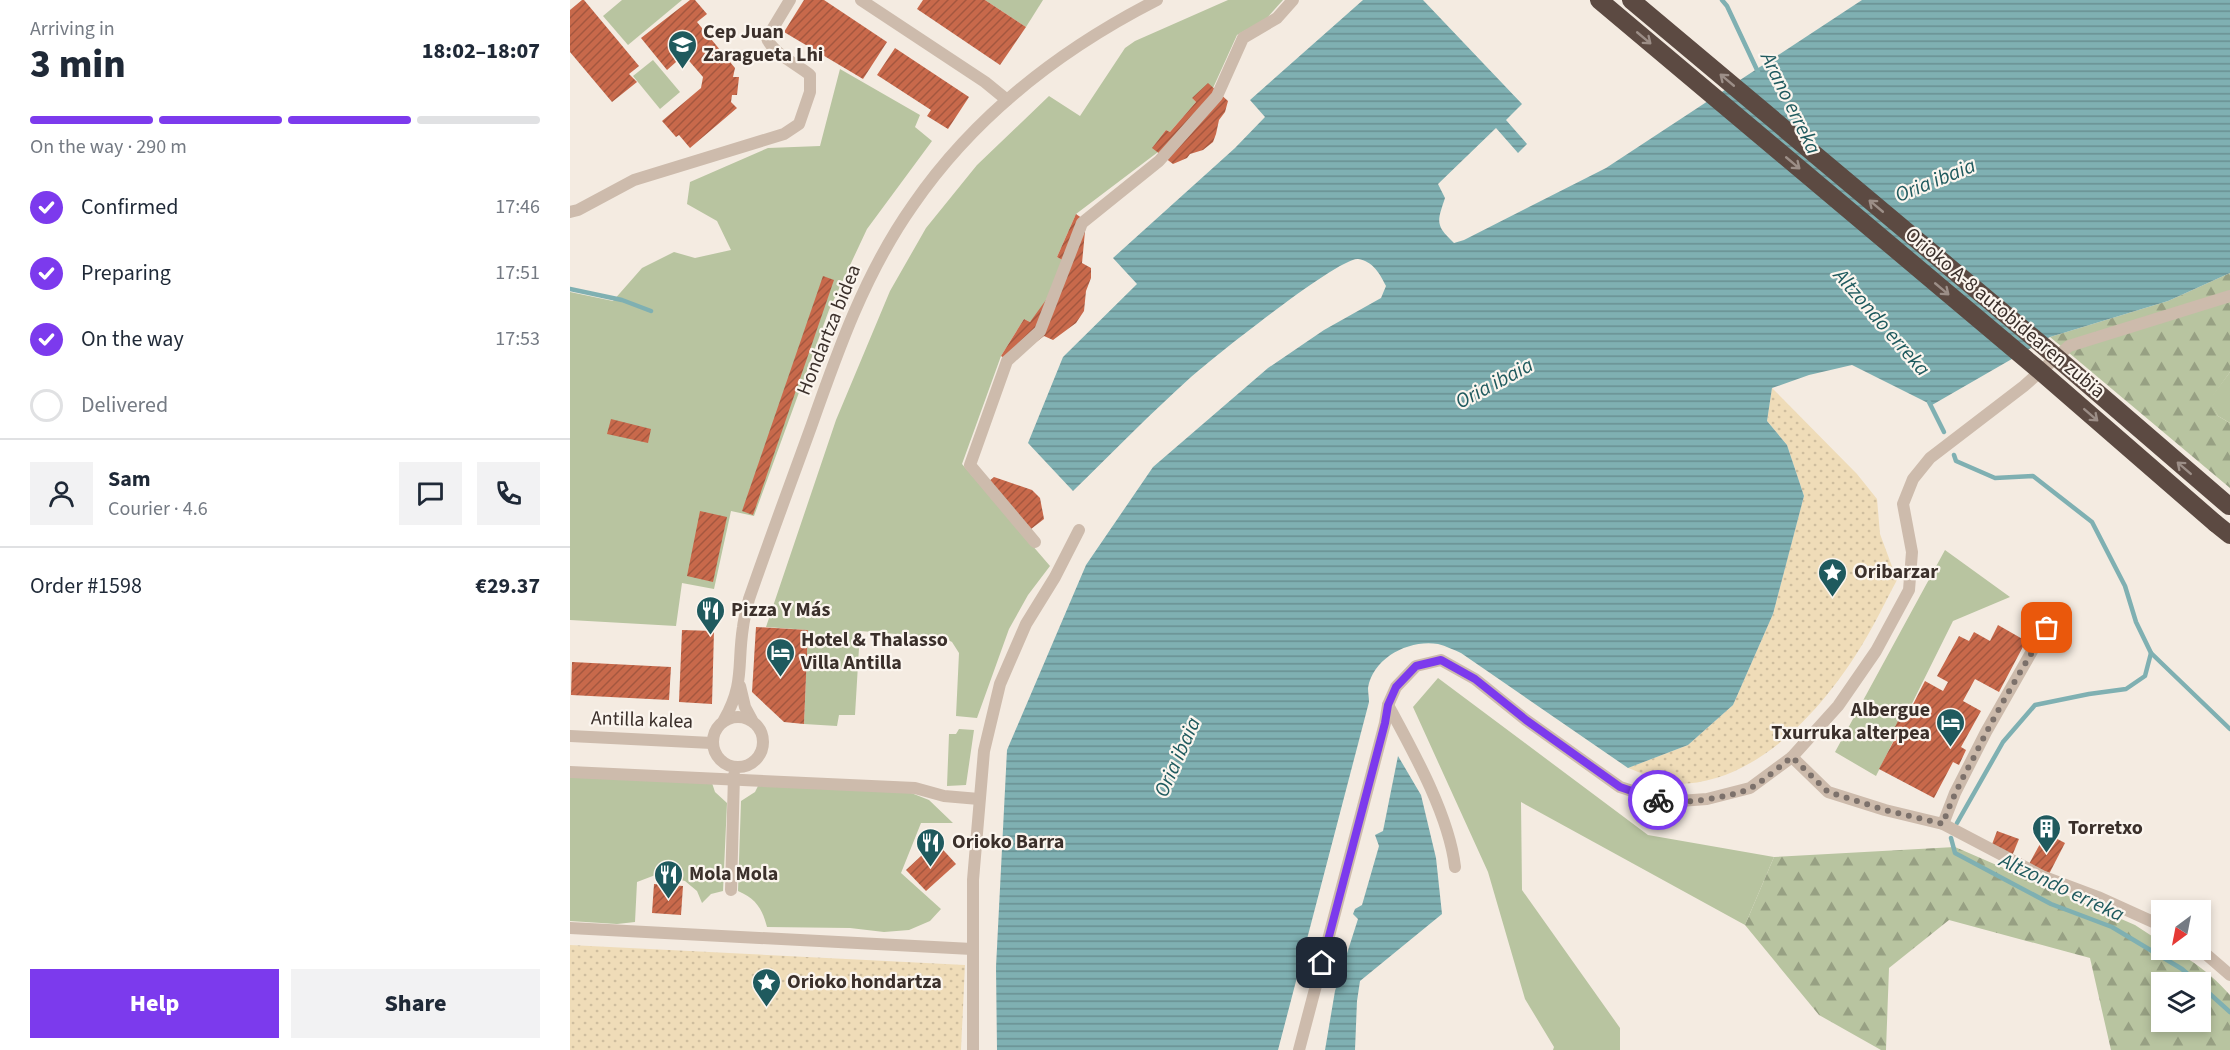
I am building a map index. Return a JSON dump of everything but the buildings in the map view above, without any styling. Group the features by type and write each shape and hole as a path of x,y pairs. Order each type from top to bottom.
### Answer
{"highway":[{"name":"Orioko A-8 autobidearen zubia","path":"1599,0 2230,535"},
{"name":"Orioko A-8 autobidearen zubia","path":"1631,0 2048,350 2229,507"}],"street":[{"path":"570,212 578,210 633,180 717,153 768,140 784,134 799,124 810,92 810,75 774,50 767,38 790,0"},
{"path":"861,0 985,82 1007,100"},
{"name":"Hondartza bidea","path":"740,682 742,628 749,599 854,310 878,262 912,206 968,137 1007,100 1070,50 1111,24 1157,0"},
{"path":"1035,542 970,465 1006,361 1040,331 1082,223 1159,161 1217,96 1243,38 1277,18 1293,0"},
{"path":"1299,1050 1388,705 1396,687 1416,666 1441,660 1475,679 1526,720 1620,787 1666,802 1707,799 1750,788 1792,757 1838,706 1876,651 1909,590 1912,552 1903,504 1913,479 1930,458 2024,386 2069,346 2230,296"},
{"path":"973,1050 973,880 984,751 1000,684 1026,624 1055,577 1078,530"},
{"path":"1943,824 1955,793 1986,732 2052,616"},
{"path":"740,682 745,707 763,734 762,752 751,764 735,767 726,765 719,759 712,742 713,734 733,704 740,682"},
{"path":"1388,705 1433,795 1452,845 1455,867"},
{"path":"724,720 738,716 752,720"},
{"name":"Antilla kalea","path":"570,736 712,742"},
{"path":"1792,757 1828,792 1885,810 1943,824 2043,876 2151,921"},
{"path":"731,890 735,767"},
{"path":"570,772 915,788 944,796 979,799"},
{"path":"570,928 972,949"},
{"path":"2211,959 2230,975"}],"green space":[{"path":"622,0 682,0 628,45 603,16"},
{"path":"985,0 1043,0 1026,27"},
{"path":"1228,0 1283,0 1266,19 1237,35 1213,88 1192,98 1196,102 1170,132 1166,130 1153,147 1158,152 1076,214 1057,257 1064,261 1043,307 1030,322 1024,319 1001,356 962,464 1050,566 1028,595 1009,629 977,718 956,716 959,653 952,642 944,638 860,631 855,715 839,715 837,726 804,724 808,630 766,627 836,420 890,291 926,228 977,165 1049,96 1080,116 1125,48 1135,41"},
{"path":"653,60 680,92 660,109 633,76"},
{"path":"840,69 920,115 915,127 932,141 867,229 829,310 754,516 731,511 714,589 682,583 676,626 570,620 570,292 613,301 642,268 674,252 695,258 731,250 717,221 687,204 690,182 768,148 820,146"},
{"path":"2230,273 2230,372 2210,400 2218,416 2230,423 2230,488 2050,337 2168,301"},
{"path":"2230,372 2230,423 2218,416 2209,400"},
{"path":"1945,550 2010,597 1953,621 1876,776 1835,752"},
{"path":"1438,678 1648,835 1774,857 1745,925 1521,802 1522,890 1620,1028 1620,1050 1553,1050 1554,1047 1525,999 1488,872 1413,707"},
{"path":"959,729 974,730 966,785 947,786 949,734 956,734"},
{"path":"570,776 712,783 715,792 727,803 723,891 711,894 702,903 697,891 685,881 658,874 637,882 635,922 617,924 570,921"},
{"path":"759,784 901,789 929,800 953,823 921,823 901,873 941,909 930,921 909,930 884,932 850,928 767,927 757,905 738,891 741,801 755,792"},
{"path":"1955,847 2135,925 2151,935 2151,960 2189,960 2199,966 2206,972 2151,972 2151,1032 2211,1032 2211,977 2230,995 2230,1050 2111,1050 2090,958 1949,920 1889,968 1886,1050 1881,1050 1819,1015 1745,925 1774,857"}],"sand":[{"name":"Oribarzar","path":"1772,388 1857,474 1877,499 1880,534 1897,580 1867,637 1846,669 1808,717 1785,738 1760,757 1733,772 1705,781 1676,784 1664,782 1628,768 1688,745 1733,705 1773,614 1804,496 1787,445 1767,421"},
{"name":"Orioko hondartza","path":"570,945 965,965 961,1050 570,1050"}],"water":[{"name":"Oria ibaia","path":"1363,0 1423,0 1522,104 1506,120 1527,144 1518,153 1496,128 1438,184 1445,198 1439,223 1443,232 1454,243 1606,168 1862,0 2230,0 2230,273 2168,301 2050,337 1932,405 1852,365 1809,375 1772,388 1767,421 1787,445 1804,496 1773,614 1733,705 1688,745 1628,768 1461,653 1438,644 1427,643 1416,644 1394,652 1385,659 1371,677 1368,688 1369,702 1278,1050 997,1050 996,967 1007,750 1086,565 1153,467 1268,368 1324,330 1381,298 1386,286 1372,265 1363,260 1358,259 1346,263 1327,274 1275,310 1191,377 1073,491 1028,443 1063,357 1137,284 1113,258 1235,148 1265,117 1250,100"},
{"path":"1398,756 1421,795 1436,858 1442,914 1360,981 1355,1050 1325,1050 1335,991 1358,919 1353,914 1355,909 1362,905 1379,846 1375,835 1383,831"}],"waterway":[{"name":"Arano erreka","path":"1722,0 1758,72"},
{"path":"570,289 622,300 651,311"},
{"name":"Altzondo erreka","path":"1929,402 1944,432"},
{"name":"Altzondo erreka","path":"1954,455 1956,461 1995,478 2033,476 2092,522 2125,586 2136,622 2151,653 2230,729"},
{"name":"Altzondo erreka","path":"1957,823 2003,742 2035,705 2126,689 2145,676 2151,653"},
{"name":"Altzondo erreka","path":"1951,838 1955,853 2051,904 2112,927 2185,972"},
{"name":"Altzondo erreka","path":"2211,995 2230,1012"}],"way so far":[{"path":"1658,800 1666,802 1707,799 1750,788 1792,757 1828,792 1885,810 1943,824 1955,793 2007,692 2047,628"}],"place":[{"name":"Cep Juan Zaragueta Lhi","path":"682,70"},
{"name":"Oribarzar","path":"1833,598"},
{"name":"Pizza Y Más","path":"710,636"},
{"name":"Hotel & Thalasso Villa Antilla","path":"780,678"},
{"name":"Albergue Txurruka alterpea","path":"1951,748"},
{"name":"Torretxo","path":"2047,854"},
{"name":"Orioko Barra","path":"931,868"},
{"name":"Mola Mola","path":"668,900"},
{"name":"Orioko hondartza","path":"766,1008"}],"route":[{"path":"1322,963 1388,705 1396,687 1416,666 1441,660 1475,679 1526,720 1620,787 1658,800"}]}
